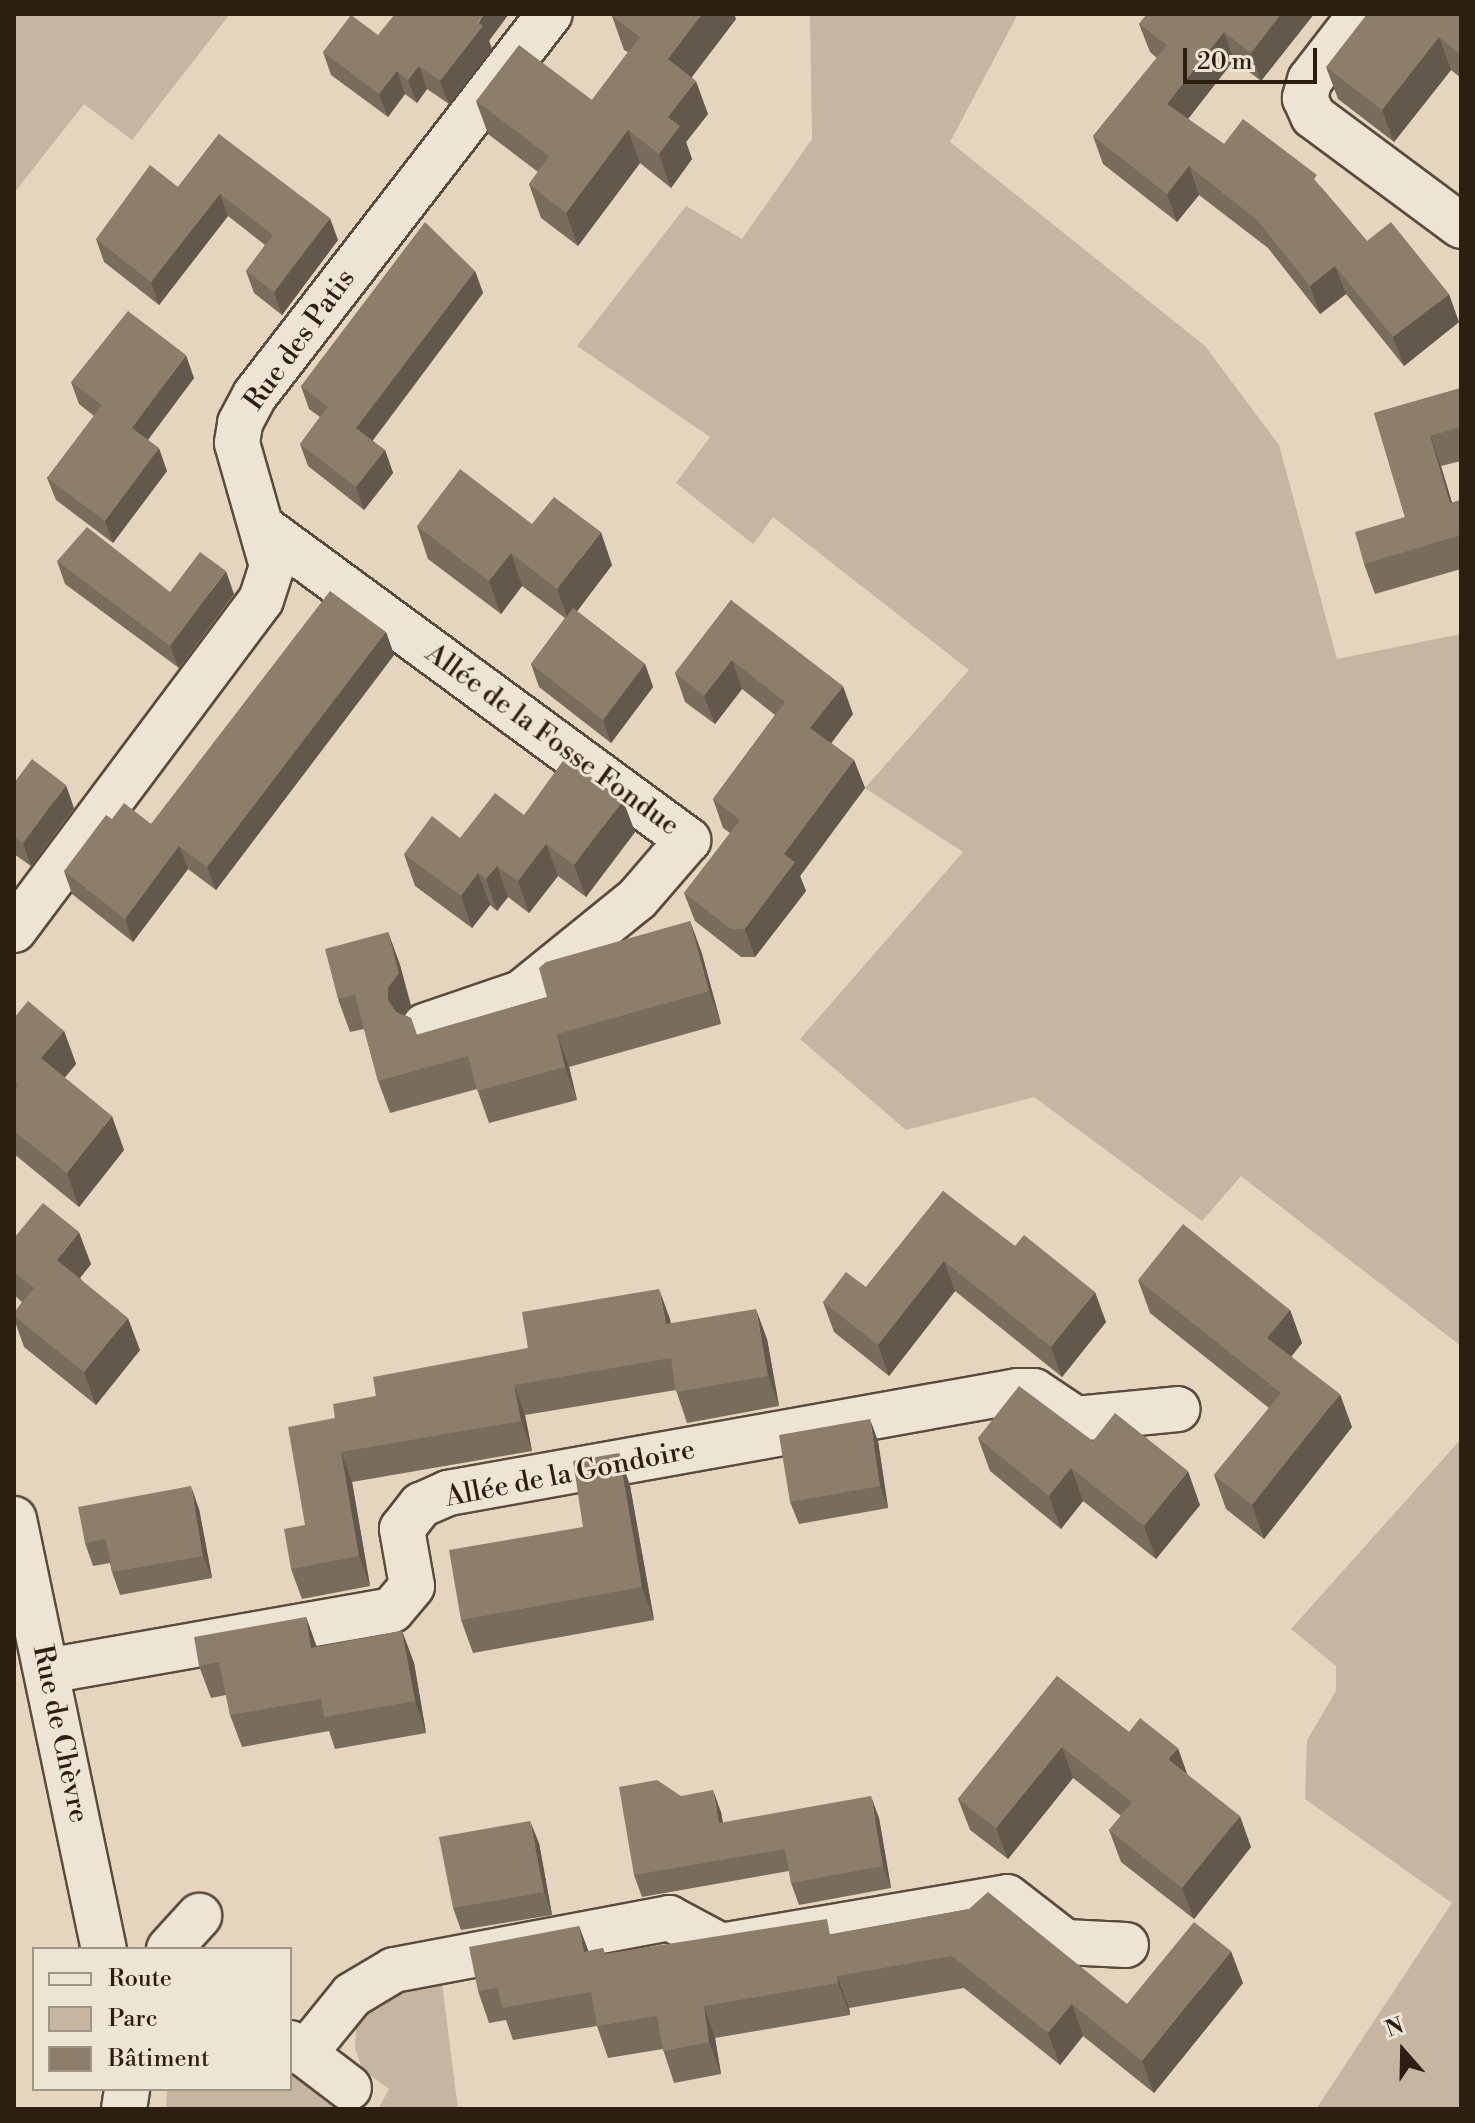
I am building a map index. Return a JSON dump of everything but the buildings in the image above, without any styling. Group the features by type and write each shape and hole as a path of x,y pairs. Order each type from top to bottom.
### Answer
{"street":[{"name":"Rue des Patis","path":"14,930 261,600 272,566 266,530 241,471 237,443 240,423 255,395 550,14"},
{"path":"1361,14 1310,80 1305,98 1313,116 1461,226"},
{"name":"Allée de la Fosse Fondue","path":"266,530 688,840 637,899 521,993 424,1026"},
{"name":"Allée de la Gondoire","path":"47,1671 392,1610 412,1586 402,1529 421,1505 448,1493 1017,1391 1034,1391 1076,1419 1178,1409"},
{"name":"Rue de Chèvre","path":"14,1519 104,1947"},
{"path":"349,2088 297,2049 352,1995 394,1970 669,1918 721,1946 1007,1897 1065,1942 1126,1945"},
{"path":"171,1947 199,1916"}],"green space":[{"path":"14,14 230,14 132,140 84,104 14,193"},
{"path":"810,14 1018,14 950,142 1205,346 1279,445 1337,659 1461,634 1461,1346 1241,1176 1202,1221 1034,1097 906,1130 800,1039 963,852 865,788 969,670 773,517 753,544 676,483 710,437 577,346 686,206 742,239 812,139"},
{"path":"1461,1439 1461,2109 1316,2109 1452,1903 1305,1799 1307,1740 1336,1691 1336,1666 1291,1629"},
{"path":"441,1975 458,2109 378,2109 389,2089 362,2069 355,2048 357,2013 372,1996"},
{"path":"292,2073 347,2109 166,2109 167,2091 292,2091"}]}
